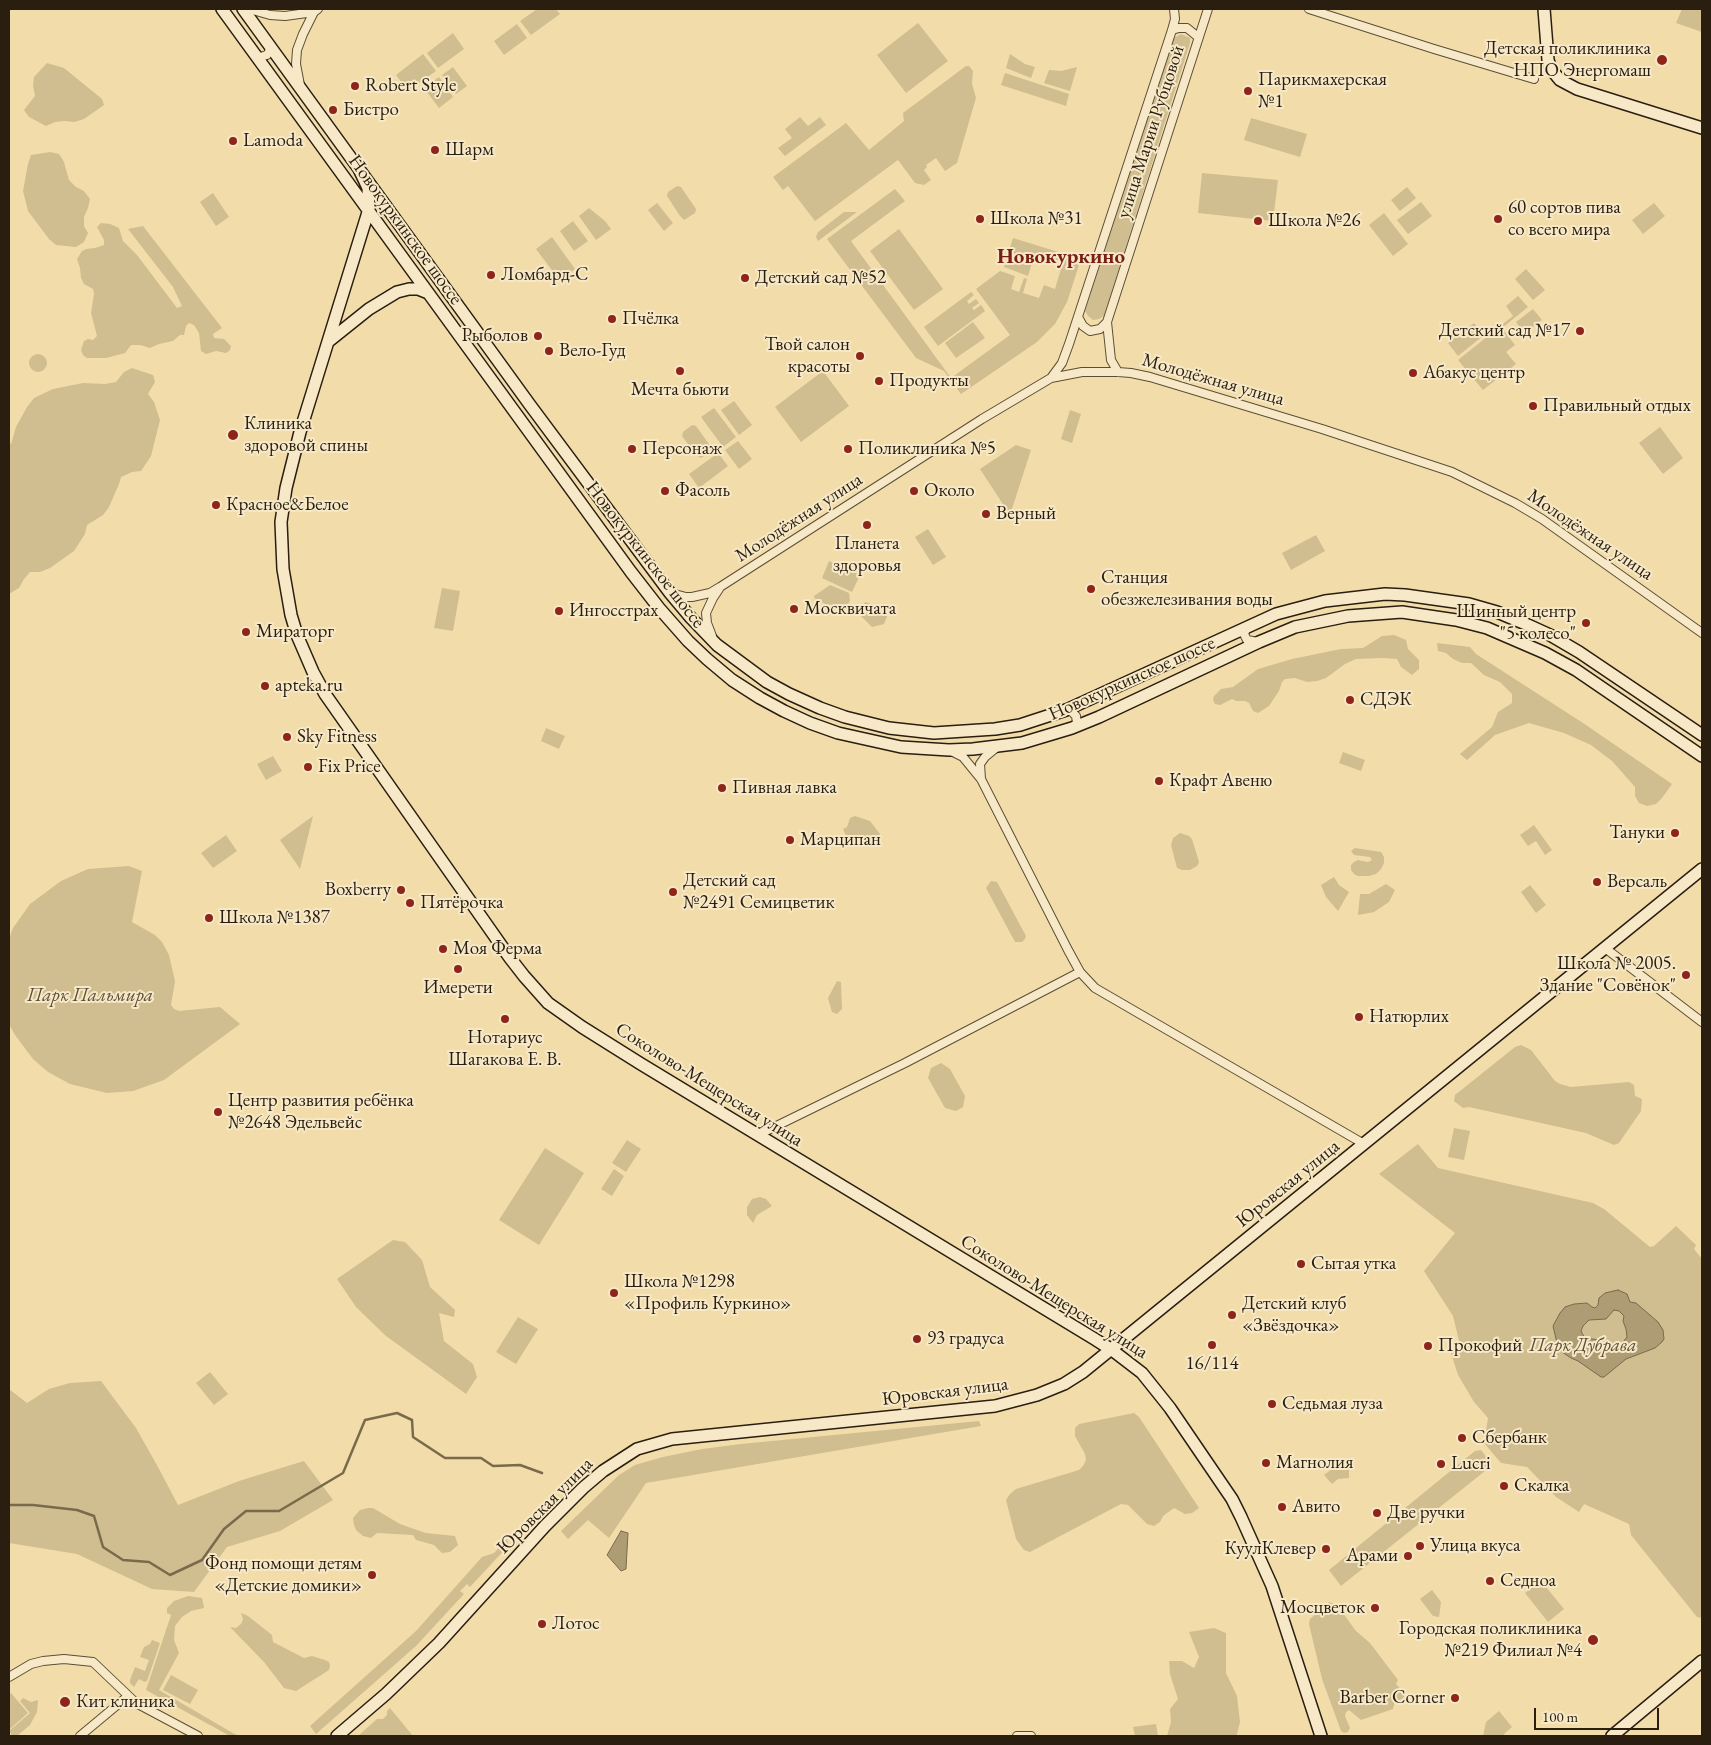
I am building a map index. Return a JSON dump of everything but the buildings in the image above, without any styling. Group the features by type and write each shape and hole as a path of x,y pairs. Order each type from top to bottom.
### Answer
{"street":[{"name":"Новокуркинское шоссе","path":"222,9 631,572 677,628 707,659 732,680 760,698 810,723 838,733 892,746 949,750 997,747 1022,743 1072,728 1258,642 1295,627 1323,620 1367,614 1402,612 1456,620 1487,628 1545,653 1576,670 1702,756"},
{"name":"Новокуркинское шоссе","path":"243,9 300,85 530,405 670,593 717,645 767,682 789,694 828,711 889,728 934,732 977,731 1020,725 1094,699 1250,624 1294,608 1325,601 1405,594 1469,604 1497,612 1550,635 1702,735"},
{"path":"249,9 270,15 285,16 316,10"},
{"name":"улица Марии Рубцовой","path":"1051,378 1062,363 1078,318 1172,30 1175,19 1174,9"},
{"name":"улица Марии Рубцовой","path":"1107,322 1208,9"},
{"path":"1309,9 1534,79"},
{"path":"1544,9 1545,39 1549,65 1556,77 1577,89 1702,128"},
{"path":"300,85 296,64 297,50 302,34 316,10"},
{"path":"1172,30 1187,28 1198,37"},
{"path":"255,54 260,57 267,55 270,50 268,43"},
{"name":"Соколово-Мещерская улица","path":"359,169 368,188 369,209 300,432 286,488 281,522 284,569 290,615 296,635 325,694 510,958 539,994 556,1010 758,1136 1112,1350 1134,1366 1153,1384 1238,1511 1272,1586 1321,1736"},
{"path":"369,209 378,204 388,208"},
{"path":"329,341 370,309 397,292 409,289 428,292"},
{"path":"1078,318 1082,326 1090,331 1100,329 1107,322"},
{"path":"1107,322 1111,360 1118,372"},
{"name":"Молодёжная улица","path":"670,593 686,597 710,593 955,436 1051,378 1082,372 1118,372 1150,377 1322,429 1452,472 1515,503 1542,520 1702,633"},
{"name":"Молодёжная улица","path":"717,645 710,632 706,613 720,587"},
{"path":"1250,624 1245,631 1244,637 1250,642 1258,642"},
{"path":"1576,670 1581,672 1588,669 1588,661 1585,657"},
{"path":"1066,710 1076,716 1077,722 1072,728"},
{"path":"981,779 980,764 997,747"},
{"path":"949,750 963,757 981,779 1080,972 1095,988 1364,1144"},
{"name":"Юровская улица","path":"337,1736 386,1694 433,1648 545,1526 583,1488 610,1465 637,1449 672,1439 995,1406 1037,1395 1064,1384 1083,1372 1702,869"},
{"path":"1605,948 1702,1022"},
{"path":"758,1136 905,1063 1080,972"},
{"path":"9,1677 31,1664 43,1661 64,1659 93,1662 136,1703 198,1736"},
{"path":"1612,1736 1702,1661"},
{"path":"80,1736 128,1696"},
{"path":"1017,1736 1031,1736"}],"green space":[{"path":"537,9 556,9 560,14 531,35 520,21"},
{"path":"1682,9 1702,9 1702,32 1676,23"},
{"path":"918,23 948,61 906,93 877,55"},
{"path":"517,24 527,38 504,55 494,41"},
{"path":"453,33 464,49 438,68 427,53"},
{"path":"1181,34 1190,38 1190,43 1104,316 1093,320 1085,311 1174,38"},
{"path":"423,54 436,71 408,91 396,75"},
{"path":"1010,54 1025,64 1035,67 1031,78 1006,68"},
{"path":"47,63 64,68 102,99 104,105 84,119 74,122 55,122 46,126 29,117 24,110 35,96 34,77"},
{"path":"966,66 969,66 973,71 972,84 976,98 957,163 945,171 936,158 926,165 927,167 924,170 931,180 924,185 915,183 898,160 815,221 788,186 783,190 773,177 846,123 869,150 904,121 903,113"},
{"path":"453,67 467,86 456,94 442,75"},
{"path":"1077,67 1070,91 1044,83 1049,70 1061,71"},
{"path":"1005,73 1069,94 1066,106 1001,85"},
{"path":"439,77 453,97 439,108 424,88"},
{"path":"800,117 808,126 820,117 826,125 785,156 778,148 792,138 785,129"},
{"path":"1251,118 1307,134 1300,157 1244,140"},
{"path":"50,152 59,154 64,162 69,180 76,187 84,191 90,199 84,217 84,226 88,233 84,242 76,247 56,245 49,239 28,211 23,191 31,155"},
{"path":"1202,173 1278,180 1273,221 1198,213"},
{"path":"677,186 681,187 696,209 695,213 684,220 667,196 668,192"},
{"path":"1407,187 1416,198 1400,211 1391,200"},
{"path":"895,189 905,201 851,241 951,378 1010,335 976,289 1000,271 1015,276 1011,289 1019,292 1024,278 1027,279 1023,293 1039,298 1044,285 1055,289 1063,262 1035,253 1028,276 1004,267 1013,238 1081,259 1067,302 1055,324 1037,342 961,394 944,371 916,358 827,239"},
{"path":"213,193 229,217 216,226 200,202"},
{"path":"1421,202 1432,216 1408,234 1397,220"},
{"path":"657,203 673,223 664,231 648,210"},
{"path":"1654,203 1665,216 1643,234 1632,220"},
{"path":"589,208 605,221 611,229 596,240 579,216"},
{"path":"844,212 857,212 818,241 816,237 818,232"},
{"path":"1384,213 1408,244 1393,256 1369,225"},
{"path":"573,221 588,241 574,251 560,231"},
{"path":"101,223 119,228 123,241 137,255 177,308 182,306 173,287 128,229 143,226 222,328 213,334 214,338 224,339 231,346 230,350 226,353 216,351 206,354 201,351 199,333 194,325 189,323 186,326 184,335 180,335 173,341 150,348 131,345 125,353 106,358 87,358 83,355 81,350 84,341 88,339 93,340 97,336 91,313 93,289 84,284 77,259 82,251 104,245 104,240 97,227"},
{"path":"899,229 943,289 914,310 870,251"},
{"path":"552,237 575,269 560,281 536,249"},
{"path":"1526,269 1545,290 1533,300 1515,279"},
{"path":"971,292 974,295 967,301 969,304 976,299 979,303 972,308 974,310 981,305 985,311 938,346 924,327"},
{"path":"1518,296 1528,307 1502,328 1515,345 1506,352 1516,364 1483,390 1458,360 1513,316 1506,306"},
{"path":"1533,309 1542,320 1524,333 1516,322"},
{"path":"973,322 985,338 956,358 945,343"},
{"path":"1474,323 1484,335 1458,356 1448,343"},
{"path":"34,354 42,354 47,359 45,370 34,372 29,367 29,359"},
{"path":"132,368 153,375 155,382 148,394 154,402 160,420 151,456 141,471 132,472 121,477 109,507 103,515 87,525 85,534 74,551 50,568 40,572 30,572 19,588 9,594 9,443 11,444 16,427 34,398 53,389 83,383 105,384 116,382 124,372"},
{"path":"823,371 849,406 801,442 775,407"},
{"path":"734,401 752,425 739,435 721,410"},
{"path":"714,408 736,437 723,447 701,417"},
{"path":"1070,410 1081,414 1072,443 1061,439"},
{"path":"692,425 696,426 711,447 711,451 701,458 696,455 682,436 683,432"},
{"path":"1660,427 1683,458 1663,474 1639,443"},
{"path":"738,441 752,459 739,469 725,450"},
{"path":"1016,445 1031,450 1010,515 980,469"},
{"path":"718,453 728,466 699,488 689,474"},
{"path":"928,529 946,557 933,565 915,537"},
{"path":"1316,535 1325,551 1291,570 1282,553"},
{"path":"829,561 860,575 852,592 822,578"},
{"path":"830,585 849,593 850,601 848,604 844,606 825,604 815,599 814,596"},
{"path":"442,588 460,591 453,631 434,628"},
{"path":"866,602 887,612 884,624 872,627 860,615 858,608"},
{"path":"1394,635 1406,640 1408,649 1419,660 1419,669 1412,675 1401,667 1397,659 1356,659 1345,664 1326,678 1317,681 1307,682 1295,678 1285,679 1269,706 1258,713 1253,711 1249,703 1245,701 1232,699 1220,705 1215,704 1213,700 1214,696 1221,689 1233,687 1258,669 1292,659 1341,649 1363,648 1382,636"},
{"path":"1437,643 1470,647 1476,654 1583,723 1672,784 1656,804 1647,806 1639,803 1635,796 1635,787 1612,761 1591,745 1564,733 1529,723 1495,735 1467,760 1460,754 1492,727 1498,712 1512,703 1512,694 1500,682 1484,675 1471,663 1462,663 1446,653 1438,651"},
{"path":"546,728 565,736 559,749 541,741"},
{"path":"1343,752 1365,760 1361,771 1339,763"},
{"path":"273,756 282,771 266,780 257,764"},
{"path":"313,816 300,869 280,840"},
{"path":"855,816 870,821 880,836 847,838 843,829 847,827 850,818"},
{"path":"1534,825 1552,850 1545,855 1536,841 1528,846 1520,835"},
{"path":"1180,833 1192,839 1199,862 1197,866 1190,870 1177,868 1171,845 1173,838"},
{"path":"226,835 237,851 213,868 201,853"},
{"path":"1355,848 1381,852 1384,857 1384,863 1376,874 1358,876 1354,874 1351,870 1351,865 1354,862 1358,860 1368,862 1372,860 1370,857 1354,855 1351,851"},
{"name":"Парк Пальмира","path":"129,866 142,871 132,922 155,935 162,942 169,955 175,981 171,1005 179,1011 220,1007 240,1024 164,1080 133,1091 107,1093 70,1084 48,1072 33,1059 15,1035 9,1024 9,939 13,928 30,904 61,881 88,869"},
{"path":"1334,877 1339,885 1349,892 1338,911 1326,897 1321,885"},
{"path":"991,881 997,882 1026,936 1022,942 1015,942 986,888"},
{"path":"1386,884 1395,890 1389,902 1374,912 1358,915 1360,894 1369,894"},
{"path":"1530,885 1546,905 1536,913 1521,892"},
{"path":"837,981 841,982 842,1009 837,1014 832,1012 828,998"},
{"path":"1521,1045 1531,1050 1555,1081 1560,1084 1571,1087 1629,1082 1634,1085 1635,1096 1642,1099 1641,1111 1619,1143 1614,1145 1586,1133 1469,1107 1463,1108 1454,1101 1455,1095 1515,1047"},
{"path":"941,1063 950,1069 965,1096 963,1107 956,1111 945,1108 928,1078 931,1068"},
{"path":"1454,1128 1470,1131 1464,1160 1448,1157"},
{"path":"627,1140 641,1149 626,1172 612,1163"},
{"name":"Парк Дубрава","path":"1418,1144 1438,1168 1593,1203 1604,1209 1650,1247 1654,1246 1676,1226 1696,1245 1694,1249 1702,1259 1702,1618 1697,1617 1631,1535 1629,1524 1584,1504 1579,1512 1556,1497 1527,1467 1501,1463 1484,1443 1488,1418 1474,1402 1458,1375 1451,1353 1461,1349 1453,1316 1424,1271 1455,1233 1379,1174"},
{"path":"545,1148 584,1173 539,1245 499,1220"},
{"path":"614,1169 624,1176 612,1196 601,1189"},
{"path":"760,1197 766,1199 772,1206 757,1215 753,1223 747,1215 747,1207 752,1199"},
{"path":"393,1240 405,1242 422,1260 430,1287 455,1310 454,1317 439,1313 444,1341 473,1364 477,1377 466,1394 386,1336 356,1307 337,1279"},
{"path":"518,1317 538,1329 516,1364 496,1352"},
{"path":"210,1372 228,1394 214,1405 196,1383"},
{"path":"101,1381 136,1428 178,1505 239,1481 304,1461 333,1500 280,1531 227,1547 194,1592 152,1589 77,1554 9,1543 9,1389 27,1403 49,1389 70,1383"},
{"path":"1134,1413 1139,1417 1199,1508 1192,1513 1185,1514 1174,1508 1154,1526 1147,1524 1128,1505 1121,1504 1030,1552 1024,1550 1016,1539 1006,1500 1010,1494 1016,1489 1079,1470 1083,1466 1086,1460 1085,1454 1075,1436 1075,1428 1079,1424"},
{"path":"979,1421 981,1426 646,1483 609,1538 588,1520 568,1539 561,1531 619,1475 635,1465 663,1457 741,1444"},
{"path":"1481,1450 1491,1463 1490,1467 1341,1586 1329,1570 1475,1451"},
{"path":"1340,1463 1349,1467 1349,1478 1338,1479 1332,1484 1324,1475"},
{"path":"373,1508 400,1524 426,1533 455,1536 458,1545 450,1552 442,1553 434,1545 416,1540 413,1535 377,1533 371,1538 363,1536 356,1530 353,1518 360,1510"},
{"path":"507,1539 509,1545 470,1587 467,1584 460,1591 464,1594 416,1646 316,1734 310,1726 416,1631 482,1557 494,1553"},
{"path":"1541,1581 1564,1609 1548,1622 1525,1593"},
{"path":"1432,1590 1441,1602 1439,1617 1433,1616 1420,1599"},
{"path":"188,1596 202,1598 204,1608 191,1611 182,1617 175,1626 174,1640 179,1653 159,1690 238,1736 230,1736 146,1690 171,1615 167,1613 167,1608 174,1601"},
{"path":"1329,1602 1337,1605 1356,1631 1370,1643 1398,1680 1396,1684 1405,1694 1403,1699 1395,1701 1393,1709 1361,1720 1349,1710 1345,1716 1350,1728 1348,1732 1344,1733 1341,1731 1322,1679 1309,1624 1310,1619"},
{"path":"241,1613 248,1616 272,1635 273,1642 304,1658 312,1656 329,1662 329,1670 296,1691 284,1688 264,1662 230,1627 236,1628 241,1624 243,1619"},
{"path":"1214,1628 1226,1633 1226,1673 1237,1696 1240,1722 1237,1734 1236,1736 1167,1736 1171,1722 1170,1709 1178,1699 1170,1674 1169,1661 1182,1661 1194,1668 1199,1657 1189,1632"},
{"path":"152,1640 160,1643 147,1681 139,1679 134,1687 130,1680 135,1667 145,1671 149,1660 140,1657 144,1647 150,1644"},
{"path":"171,1675 198,1690 190,1704 163,1690"},
{"path":"11,1693 28,1713 10,1729 9,1695"},
{"path":"23,1698 31,1702 38,1700 37,1712 30,1725 17,1736 12,1736 9,1731 30,1713 20,1701"},
{"path":"390,1708 413,1736 358,1736 377,1719 383,1719"},
{"path":"1499,1711 1512,1727 1502,1736 1483,1736 1486,1722"},
{"path":"1156,1724 1158,1736 1135,1736 1133,1727"}],"shaded area":[{"path":"1618,1290 1627,1294 1630,1302 1636,1303 1658,1322 1663,1330 1664,1339 1655,1348 1626,1359 1604,1377 1601,1377 1562,1352 1557,1343 1553,1326 1565,1307 1587,1303 1595,1308 1598,1305 1599,1298 1605,1293","holes":["1614,1310 1619,1311 1624,1316 1623,1321 1627,1337 1620,1346 1610,1348 1599,1340 1586,1338 1583,1335 1581,1331 1589,1320 1606,1319"]},
{"path":"621,1531 628,1533 626,1569 621,1571 607,1555"}],"waterway":[{"path":"9,1505 33,1505 77,1510 94,1516 103,1547 123,1560 149,1562 170,1575 202,1560 224,1529 246,1511 279,1511 343,1473 365,1420 397,1413 412,1420 413,1437 445,1458 481,1458 493,1466 520,1465 542,1473"}],"place":[{"name":"Детская поликлиника НПО Энергомаш","path":"1662,60"},
{"name":"Robert Style","path":"355,86"},
{"name":"Парикмахерская №1","path":"1248,91"},
{"name":"Бистро","path":"333,110"},
{"name":"Lamoda","path":"233,141"},
{"name":"Шарм","path":"435,150"},
{"name":"Школа №31","path":"980,219"},
{"name":"60 сортов пива со всего мира","path":"1498,219"},
{"name":"Школа №26","path":"1258,221"},
{"name":"Ломбард-С","path":"491,275"},
{"name":"Детский сад №52","path":"745,278"},
{"name":"Пчёлка","path":"612,319"},
{"name":"Детский сад №17","path":"1580,331"},
{"name":"Рыболов","path":"538,336"},
{"name":"Вело-Гуд","path":"549,351"},
{"name":"Твой салон красоты","path":"860,356"},
{"name":"Мечта бьюти","path":"680,371"},
{"name":"Абакус центр","path":"1413,373"},
{"name":"Продукты","path":"879,381"},
{"name":"Правильный отдых","path":"1533,406"},
{"name":"Клиника здоровой спины","path":"233,435"},
{"name":"Персонаж","path":"632,449"},
{"name":"Поликлиника №5","path":"848,449"},
{"name":"Фасоль","path":"665,491"},
{"name":"Около","path":"914,491"},
{"name":"Красное&Белое","path":"216,505"},
{"name":"Верный","path":"986,514"},
{"name":"Планета здоровья","path":"867,525"},
{"name":"Станция обезжелезивания воды","path":"1091,589"},
{"name":"Москвичата","path":"794,609"},
{"name":"Ингосстрах","path":"559,611"},
{"name":"Шинный центр \"5 колесо\"","path":"1586,623"},
{"name":"Мираторг","path":"246,632"},
{"name":"apteka.ru","path":"265,686"},
{"name":"СДЭК","path":"1350,700"},
{"name":"Sky Fitness","path":"287,737"},
{"name":"Fix Price","path":"308,767"},
{"name":"Крафт Авеню","path":"1159,781"},
{"name":"Пивная лавка","path":"722,788"},
{"name":"Тануки","path":"1675,833"},
{"name":"Марципан","path":"790,840"},
{"name":"Версаль","path":"1597,882"},
{"name":"Boxberry","path":"401,890"},
{"name":"Детский сад №2491 Семицветик","path":"673,892"},
{"name":"Пятёрочка","path":"410,903"},
{"name":"Школа №1387","path":"209,918"},
{"name":"Моя Ферма","path":"443,949"},
{"name":"Имерети","path":"458,969"},
{"name":"Школа № 2005. Здание \"Совёнок\"","path":"1686,975"},
{"name":"Натюрлих","path":"1359,1017"},
{"name":"Нотариус Шагакова Е. В.","path":"505,1019"},
{"name":"Центр развития ребёнка №2648 Эдельвейс","path":"218,1112"},
{"name":"Сытая утка","path":"1301,1264"},
{"name":"Школа №1298 «Профиль Куркино»","path":"614,1293"},
{"name":"Детский клуб «Звёздочка»","path":"1232,1315"},
{"name":"93 градуса","path":"917,1339"},
{"name":"16/114","path":"1212,1345"},
{"name":"Прокофий","path":"1428,1346"},
{"name":"Седьмая луза","path":"1272,1404"},
{"name":"Сбербанк","path":"1462,1438"},
{"name":"Магнолия","path":"1266,1463"},
{"name":"Lucri","path":"1441,1464"},
{"name":"Скалка","path":"1504,1486"},
{"name":"Авито","path":"1282,1507"},
{"name":"Две ручки","path":"1377,1513"},
{"name":"Улица вкуса","path":"1420,1546"},
{"name":"КуулКлевер","path":"1326,1549"},
{"name":"Арами","path":"1408,1556"},
{"name":"Фонд помощи детям «Детские домики»","path":"372,1575"},
{"name":"Седноа","path":"1490,1581"},
{"name":"Мосцветок","path":"1375,1608"},
{"name":"Лотос","path":"542,1624"},
{"name":"Городская поликлиника №219 Филиал №4","path":"1593,1640"},
{"name":"Barber Corner","path":"1455,1698"},
{"name":"Кит клиника","path":"65,1702"}],"district":[{"name":"Новокуркино","path":"1061,257"}]}
